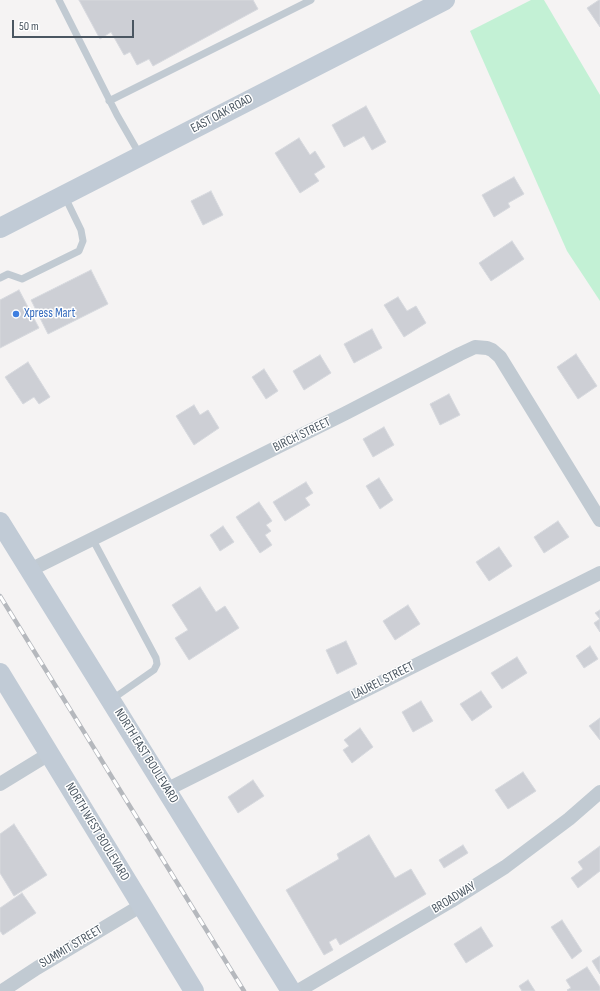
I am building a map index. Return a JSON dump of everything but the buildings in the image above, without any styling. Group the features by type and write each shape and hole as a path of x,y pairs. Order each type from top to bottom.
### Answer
{"main road":[{"name":"EAST OAK ROAD","path":"0,228 445,0"},
{"name":"NORTH EAST BOULEVARD","path":"0,522 291,991"},
{"name":"NORTH WEST BOULEVARD","path":"0,674 194,991"}],"street":[{"name":"BIRCH STREET","path":"30,570 346,413 460,354 475,348 487,348 492,350 500,357 600,520"},
{"name":"LAUREL STREET","path":"166,790 600,573"},
{"path":"0,784 49,754"},
{"name":"BROADWAY","path":"298,991 505,867 569,819 600,792"},
{"name":"SUMMIT STREET","path":"2,991 37,968 142,905"}],"lane":[{"path":"59,0 109,101 141,156"},
{"path":"109,101 311,0"},
{"path":"0,278 8,274 22,279 79,251 82,241 81,230 64,196"},
{"path":"93,540 156,658 157,664 154,670 110,700"}],"green space":[{"path":"531,0 544,0 600,95 600,301 567,251 470,31"}],"railway":[{"path":"0,596 244,991"}],"place":[{"name":"Xpress Mart","path":"16,314"}]}
